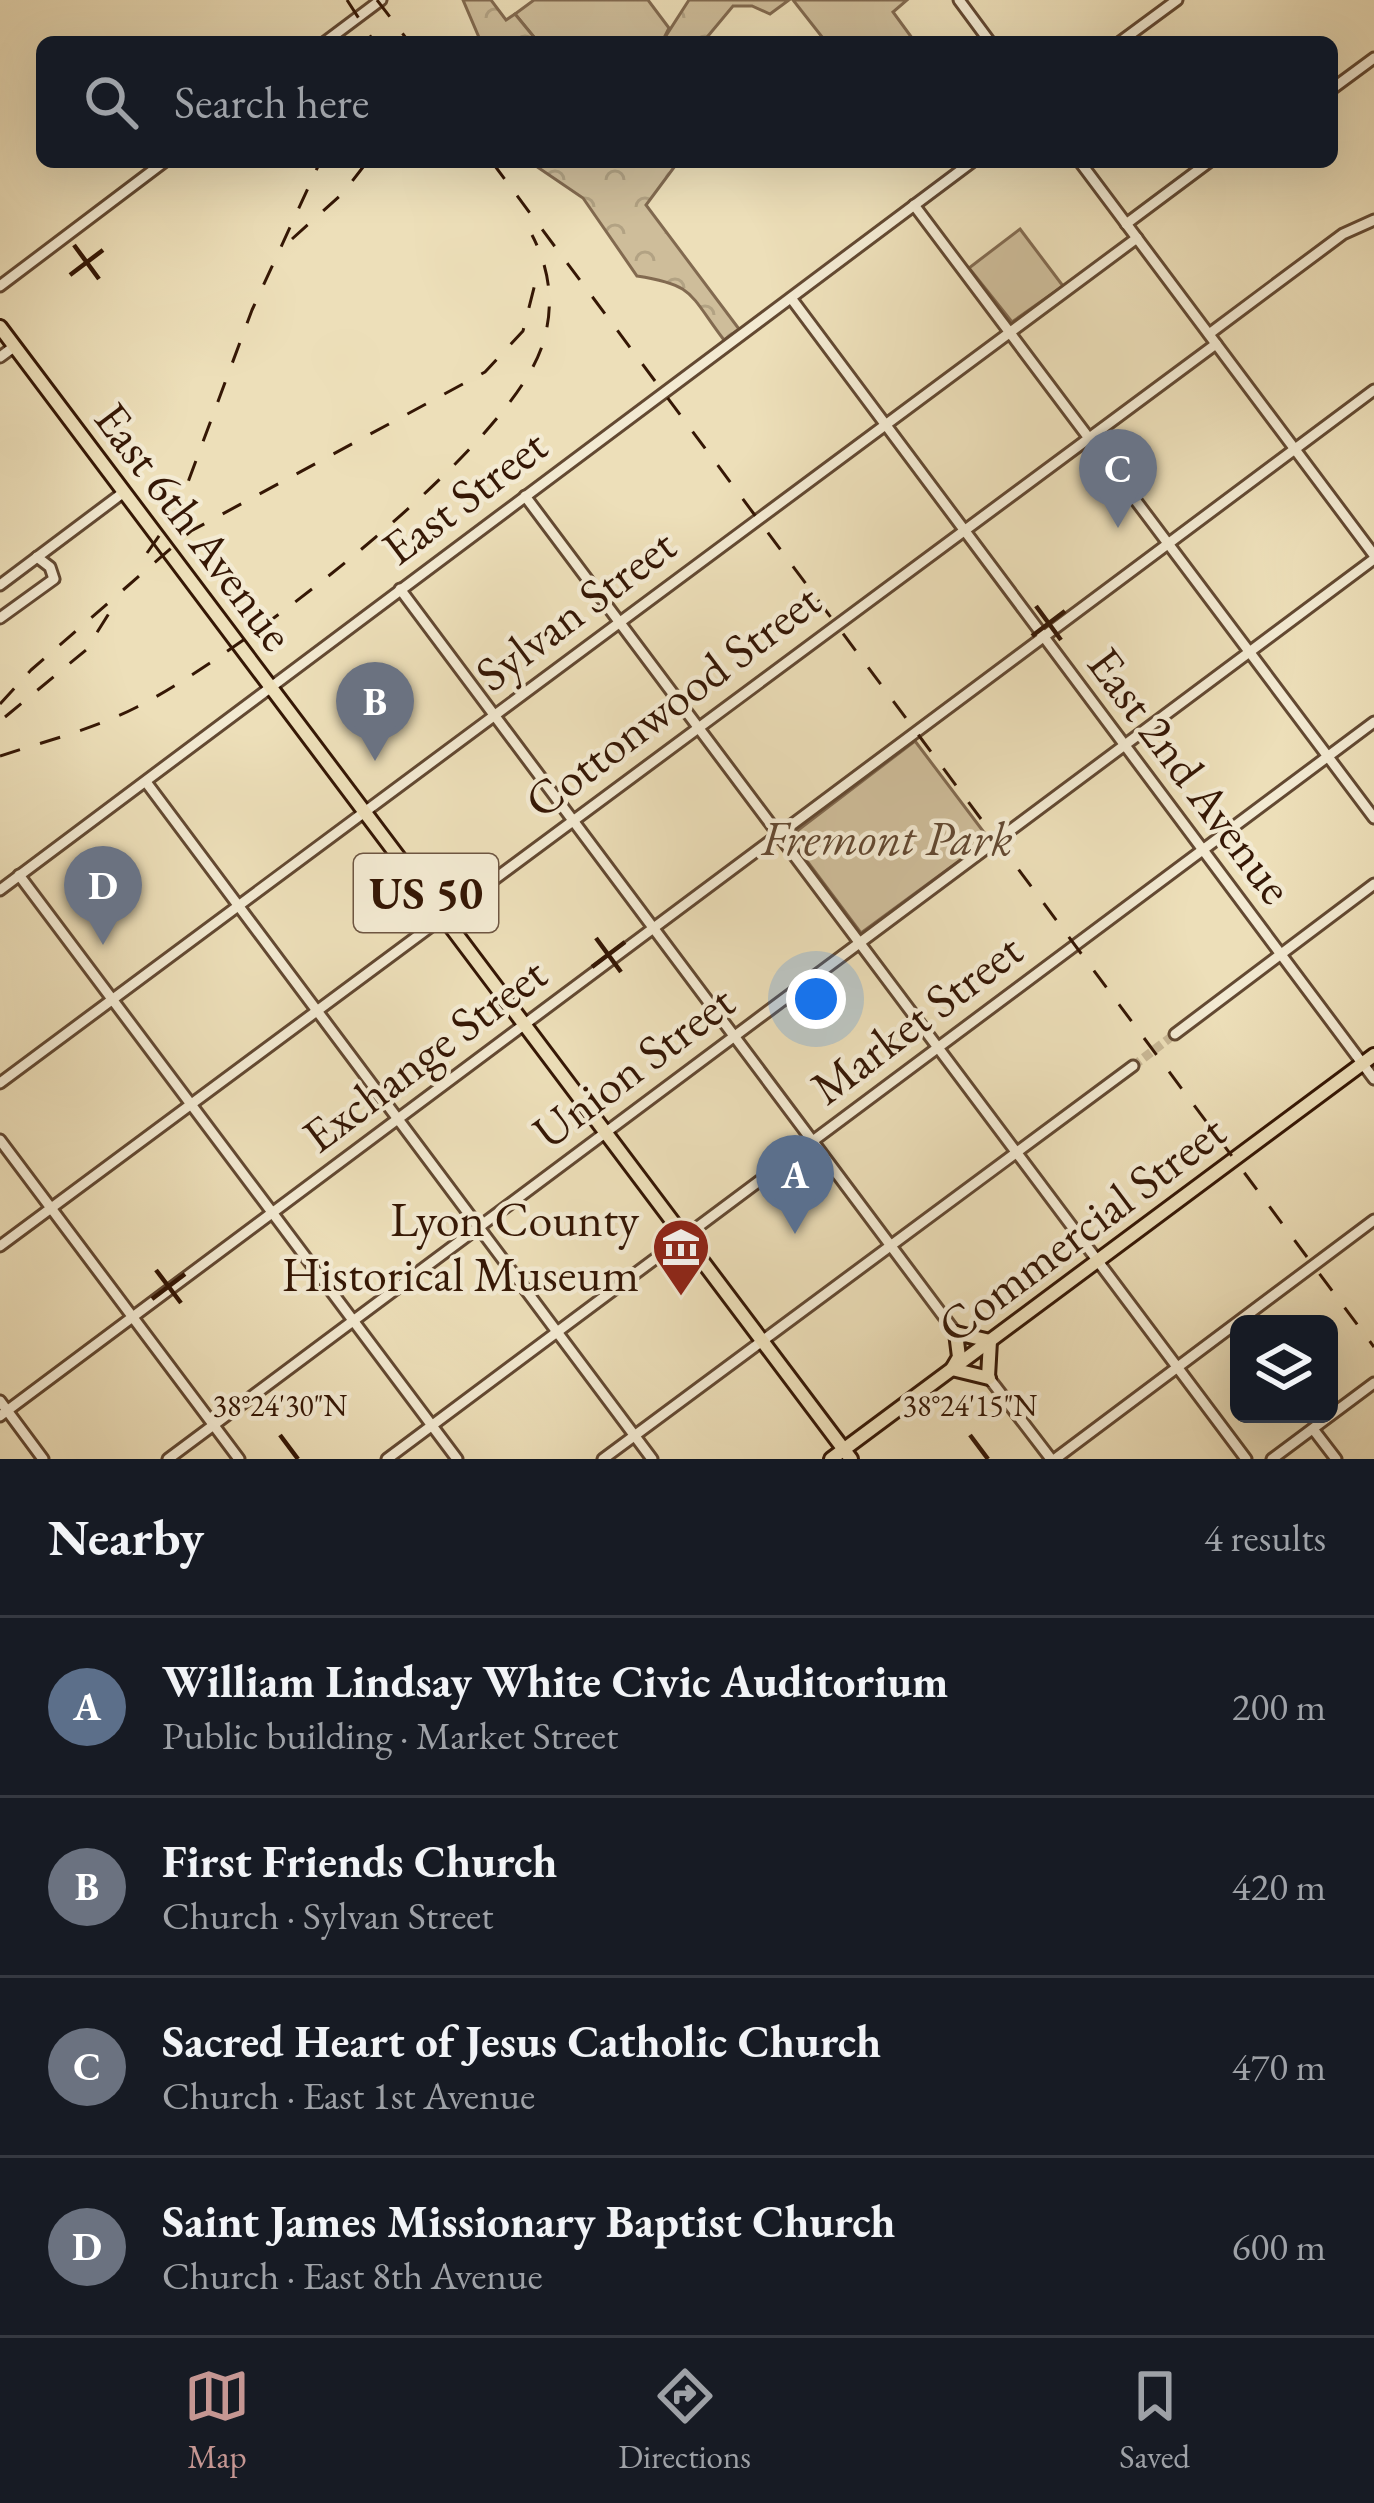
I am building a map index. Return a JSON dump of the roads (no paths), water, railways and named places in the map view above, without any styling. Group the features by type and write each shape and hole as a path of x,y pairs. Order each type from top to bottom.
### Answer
{"main road":[{"name":"East 6th Avenue","path":"0,327 848,1454"},
{"name":"Commercial Street","path":"831,1459 848,1454 952,1369 1368,1059"},
{"path":"956,1333 990,1341 989,1378 979,1371 952,1369 958,1357 956,1333"}],"street":[{"path":"335,36 381,0"},
{"path":"958,0 985,36"},
{"path":"1128,36 1177,0"},
{"path":"1338,85 1374,58"},
{"path":"0,286 156,168"},
{"name":"East Street","path":"0,890 964,168"},
{"path":"1084,168 1374,557"},
{"path":"1126,224 1201,168"},
{"path":"914,206 1374,818"},
{"name":"Cottonwood Street","path":"0,1246 1089,438 1343,234 1374,220"},
{"name":"Sylvan Street","path":"0,1084 1137,238"},
{"name":"East 2nd Avenue","path":"790,298 1280,954 1368,1059 1374,1079"},
{"path":"0,357 14,346"},
{"name":"Exchange Street","path":"2,1409 133,1317 1374,390"},
{"path":"0,585 124,492"},
{"path":"525,496 1246,1459"},
{"path":"0,618 54,579 50,567 38,557"},
{"name":"Union Street","path":"167,1459 1374,557"},
{"path":"400,589 956,1333"},
{"name":"Market Street","path":"386,1459 1374,722"},
{"path":"146,782 652,1459"},
{"path":"19,875 457,1459"},
{"path":"1175,1034 1374,884"},
{"path":"603,1459 1133,1066"},
{"path":"0,1140 239,1459"},
{"path":"989,1378 1053,1459 1374,1220"},
{"path":"1272,1459 1374,1383"},
{"path":"2,1409 43,1459"},
{"path":"1313,1429 1336,1459"}],"tunnel":[{"path":"1133,1066 1175,1034"}],"railway":[{"path":"347,0 370,36"},
{"path":"377,0 404,36"},
{"path":"147,553 178,509 252,310 317,168"},
{"path":"292,239 343,193 362,168"},
{"path":"496,168 1374,1347"},
{"path":"0,756 104,722 182,681 300,599 423,495 517,392 541,349 549,291 532,235"},
{"path":"0,704 31,670 191,531 485,372 523,331 536,280"},
{"path":"5,717 86,650 113,607"}],"place":[{"name":"Sacred Heart of Jesus Catholic Church","path":"1118,528"},
{"name":"First Friends Church","path":"375,761"},
{"name":"Saint James Missionary Baptist Church","path":"103,945"},
{"name":"William Lindsay White Civic Auditorium","path":"795,1234"},
{"name":"Lyon County Historical Museum","path":"681,1298"}],"park label":[{"name":"Fremont Park","path":"887,838"}]}
